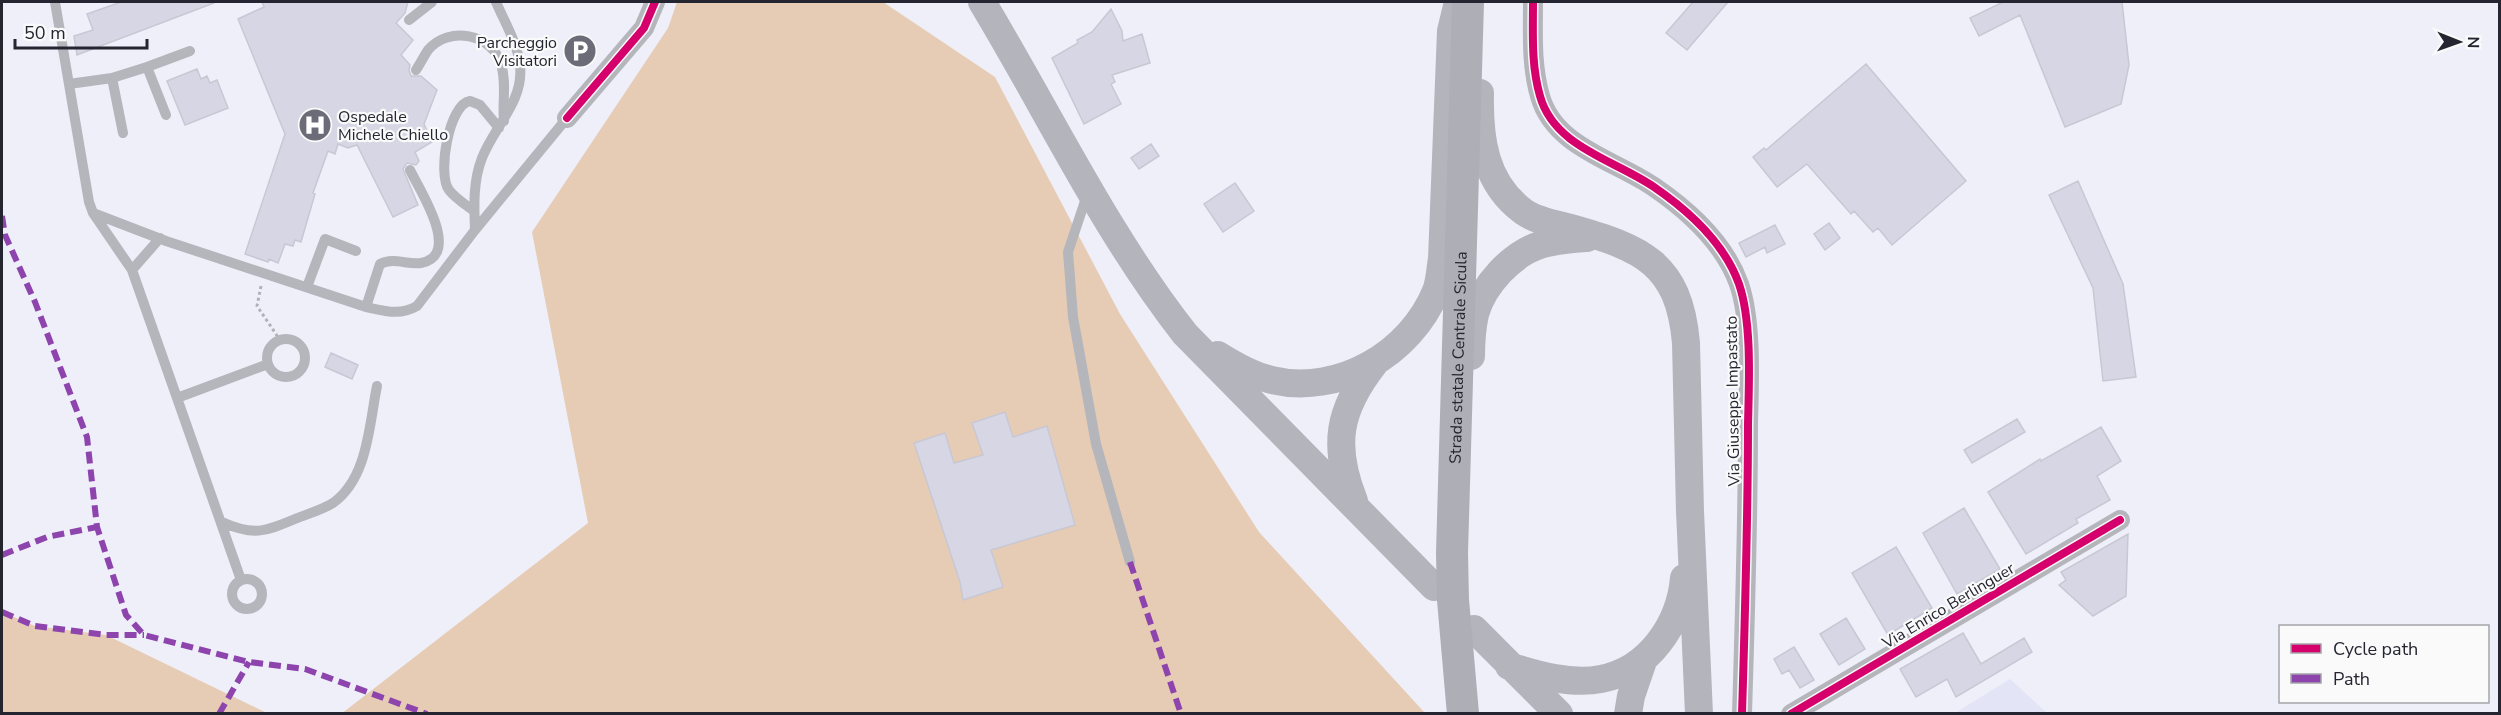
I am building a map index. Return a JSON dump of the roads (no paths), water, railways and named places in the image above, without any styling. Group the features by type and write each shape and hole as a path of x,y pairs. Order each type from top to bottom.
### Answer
{"main road":[{"path":"982,2 1089,189 1150,288 1185,334 1356,505 1434,587"},
{"path":"1356,505 1344,477 1341,442 1344,414 1356,387 1374,364 1394,348 1419,322 1437,290 1442,259 1451,31 1458,2"},
{"name":"Strada statale Centrale Sicula","path":"1463,714 1453,600 1452,553 1468,2"},
{"path":"1483,2 1479,126 1488,168 1509,199 1525,213 1625,245 1649,260 1666,278 1677,297 1684,319 1698,714"},
{"path":"1472,714 1466,551 1472,340 1475,313 1485,291 1520,255 1551,242 1601,237"},
{"path":"1185,334 1238,366 1272,380 1321,381 1352,374 1374,364"},
{"path":"1628,714 1631,696 1643,661 1666,634 1682,599 1690,511"},
{"path":"1474,629 1559,714"},
{"path":"1509,666 1545,677 1601,679 1643,661"}],"street":[{"path":"567,118 644,28 655,2"},
{"name":"Via Giuseppe Impastato","path":"1533,2 1532,50 1540,97 1551,119 1563,134 1653,186 1697,220 1721,250 1739,284 1745,312 1749,388 1742,714"},
{"name":"Via Enrico Berlinguer","path":"1791,714 2120,520"}],"lane":[{"path":"55,2 89,202 93,213 132,270 241,580"},
{"path":"409,20 432,2"},
{"path":"475,230 476,177 483,156 502,125 518,87 520,66 516,48 496,2"},
{"path":"416,70 429,49 448,37 464,35 482,40 494,51 501,64 504,85 502,125"},
{"path":"69,84 112,78 190,51"},
{"path":"147,67 166,115"},
{"path":"112,78 123,133"},
{"path":"474,211 448,189 444,176 451,125 462,105 470,100 480,105 502,125"},
{"path":"93,213 160,238 366,307 391,312 407,312 417,306 475,230 567,118"},
{"path":"366,307 380,264 389,261 420,263 428,260 438,246 439,227 410,170"},
{"path":"1089,189 1068,252 1073,317 1096,444 1130,562"},
{"path":"132,270 160,238"},
{"path":"307,287 325,239 356,251"},
{"path":"280,340 292,340 298,343 305,354 303,366 294,375 282,376 271,370 268,364 270,347 280,340"},
{"path":"177,398 268,364"},
{"path":"222,522 240,530 268,531 333,503 353,483 361,464 377,386"}],"place":[{"name":"Parcheggio Visitatori","path":"580,51"},
{"name":"Ospedale Michele Chiello","path":"315,125"}]}
